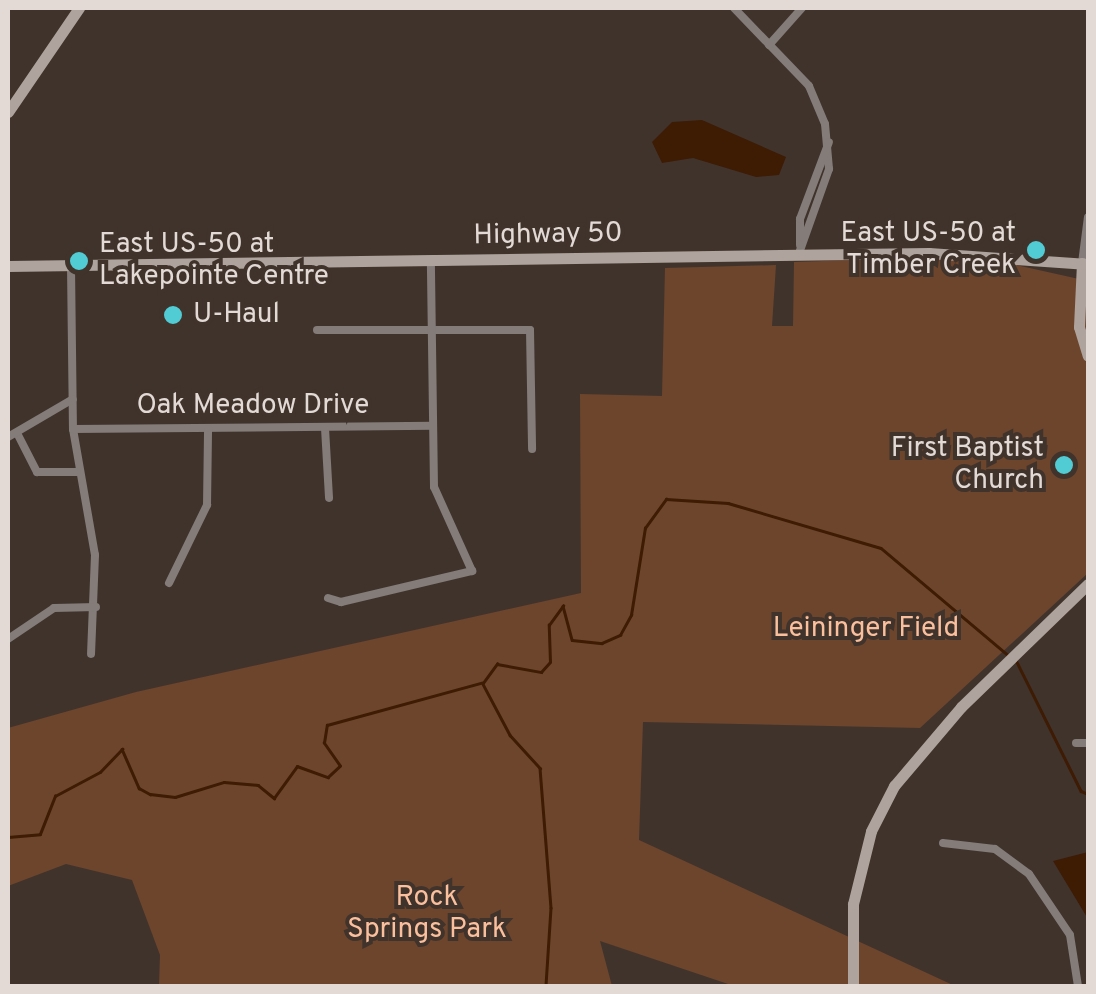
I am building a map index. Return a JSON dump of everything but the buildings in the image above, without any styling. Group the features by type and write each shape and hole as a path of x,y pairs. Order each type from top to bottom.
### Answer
{"main road":[{"path":"8,112 79,8"},
{"name":"Highway 50","path":"8,266 431,262 799,250 971,254 1085,264"},
{"path":"1085,264 1079,327 1088,356"},
{"path":"854,986 853,904 872,831 894,786 961,707 1088,584"}],"street":[{"path":"734,8 809,86 828,142 829,169 799,250"},
{"path":"769,45 802,8"},
{"path":"1085,264 1088,217"},
{"path":"328,598 341,602 472,571 434,487 431,262"},
{"path":"71,267 73,429 77,472 95,555 96,607 91,654"},
{"path":"317,330 530,330 532,450"},
{"path":"73,398 12,435 37,472 77,472"},
{"name":"Oak Meadow Drive","path":"73,429 434,426"},
{"path":"325,428 329,498"},
{"path":"169,582 207,505 208,430"},
{"path":"8,640 54,608 96,607"},
{"path":"1076,743 1088,744"},
{"path":"942,843 995,848 1029,874 1070,934 1078,986"}],"green space":[{"path":"940,257 993,260 1088,281 1088,573 920,728 643,722 639,840 955,986 734,986 600,941 612,986 159,986 160,955 132,880 66,864 8,886 8,728 136,692 581,593 580,394 662,396 665,268 776,265 772,326 793,326 794,262"}],"shaded area":[{"path":"702,120 786,157 779,175 756,177 693,158 662,163 652,142 672,122"},
{"path":"1088,852 1088,919 1053,861"}],"waterway":[{"path":"483,683 497,664 541,672 550,662 549,625 563,606 572,640 602,643 620,635 631,615 645,528 666,499 728,503 881,548 1007,654"},
{"path":"1017,662 1081,791 1088,794"},
{"path":"8,837 40,834 55,796 100,772 122,749 139,788 150,794 175,797 224,782 258,785 274,798 297,766 328,777 340,766 324,743 327,725 481,683"},
{"path":"483,684 510,735 540,768 551,908 546,986"}],"place":[{"name":"East US-50 at Timber Creek","path":"1036,250"},
{"name":"East US-50 at Lakepointe Centre","path":"79,261"},
{"name":"U-Haul","path":"173,315"},
{"name":"First Baptist Church","path":"1064,465"}],"park label":[{"name":"Leininger Field","path":"866,629"},
{"name":"Rock Springs Park","path":"427,914"}]}
